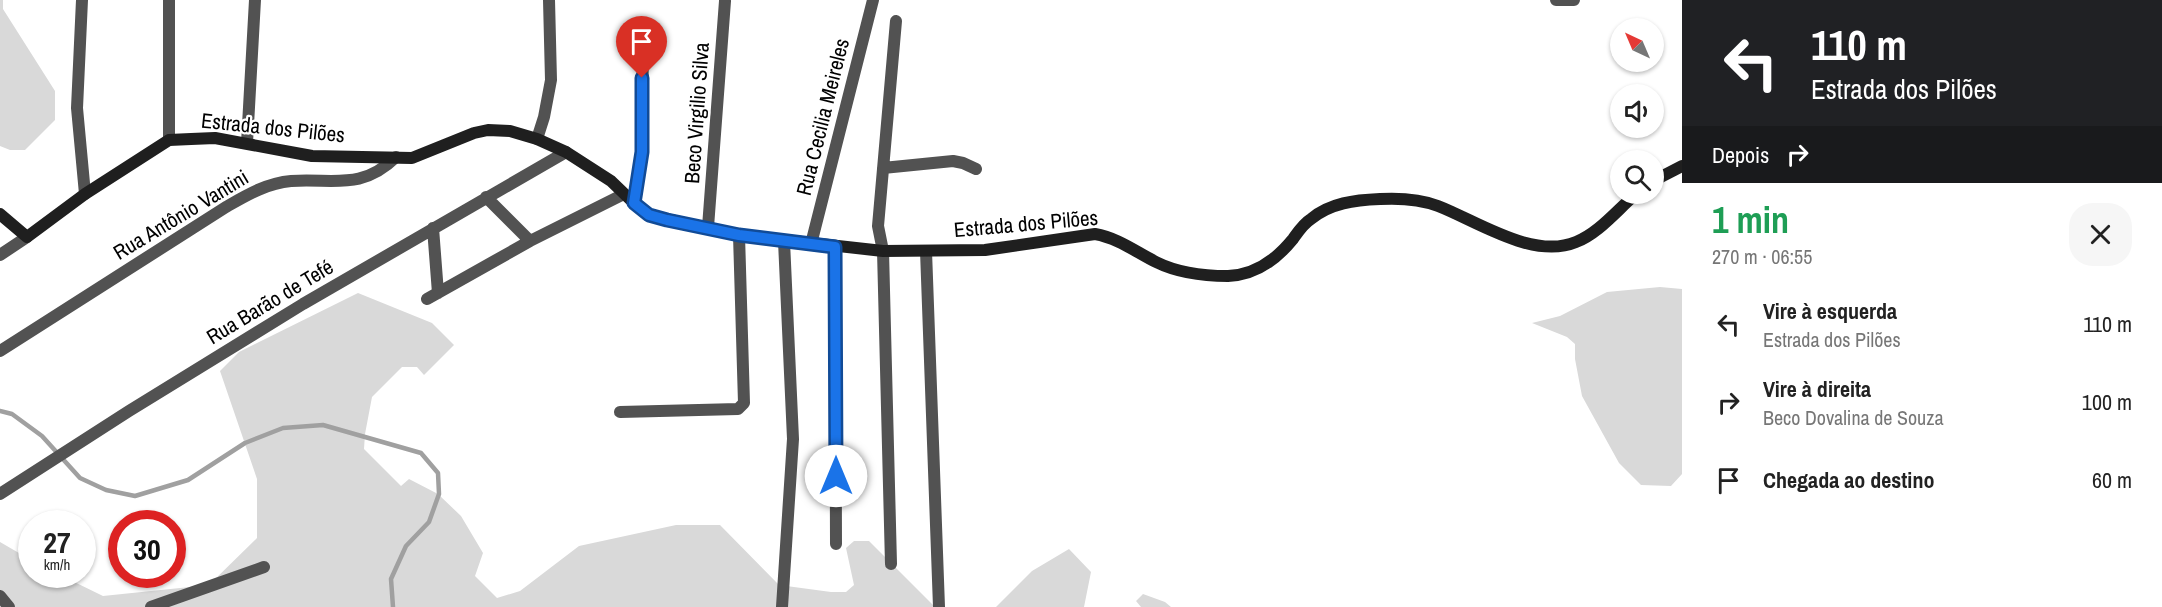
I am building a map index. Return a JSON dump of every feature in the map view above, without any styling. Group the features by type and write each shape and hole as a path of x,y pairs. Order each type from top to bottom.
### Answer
{"street":[{"path":"82,0 77,108 86,194"},
{"path":"169,0 169,140"},
{"path":"247,143 255,0"},
{"path":"537,139 551,81 549,0"},
{"name":"Rua Cecilia Meireles","path":"811,244 873,0"},
{"path":"1556,0 1574,0"},
{"name":"Beco Virgilio Silva","path":"708,228 725,1"},
{"path":"891,564 884,251 878,226 896,21"},
{"path":"634,203 642,152 643,30"},
{"name":"Estrada dos Pilões","path":"27,237 86,194 169,140 215,138 312,156 412,158 474,133 488,130 510,131 537,139 566,152 596,171 649,215 739,235 835,247 884,251 926,251 986,250 1095,234 1110,237 1174,270 1194,274 1230,276 1255,271 1282,252 1311,219 1335,205 1378,199 1403,199 1428,203 1526,243 1561,247 1594,232 1625,204"},
{"name":"Rua Barão de Tefé","path":"0,494 67,449 303,304 566,152"},
{"name":"Rua Antônio Vantini","path":"0,351 226,207 261,188 290,181 353,181 378,172 396,157"},
{"path":"883,168 952,161 976,169"},
{"path":"1664,175 1682,166"},
{"path":"433,228 433,296 530,241 624,194"},
{"path":"486,197 530,241"},
{"path":"0,214 27,237 0,255"},
{"path":"620,412 738,410 744,404 739,235"},
{"path":"782,607 793,439 784,242"},
{"path":"835,247 836,544"},
{"path":"926,251 939,607"},
{"path":"151,607 264,567"},
{"path":"0,596 9,607"}],"shaded area":[{"path":"0,0 3,0 3,9 55,91 55,120 25,150 10,150 0,146"},
{"path":"1660,287 1682,289 1682,474 1671,486 1641,485 1619,463 1582,396 1575,359 1575,344 1567,337 1532,323 1560,316 1607,292"},
{"path":"358,293 432,323 454,345 424,375 417,367 402,367 372,397 364,449 401,486 409,479 438,494 461,516 483,553 475,576 497,598 520,591 579,546 676,525 720,525 779,585 831,592 846,592 854,585 846,548 854,541 869,541 935,607 0,607 0,542 18,552 18,588 87,588 103,596 209,585 257,538 257,479 220,371 239,352"},
{"path":"1069,549 1091,572 1084,607 996,607 1032,571"},
{"path":"1143,594 1165,602 1171,607 1141,607 1136,601"}],"waterway":[{"path":"0,411 12,414 42,436 80,478 106,490 135,496 188,480 245,443 283,428 323,425 421,453 438,473 439,494 429,522 406,546 391,579 393,607"}],"route":[{"path":"642,78 643,136 634,203 637,206 657,218 739,235 835,247 836,476"}]}
